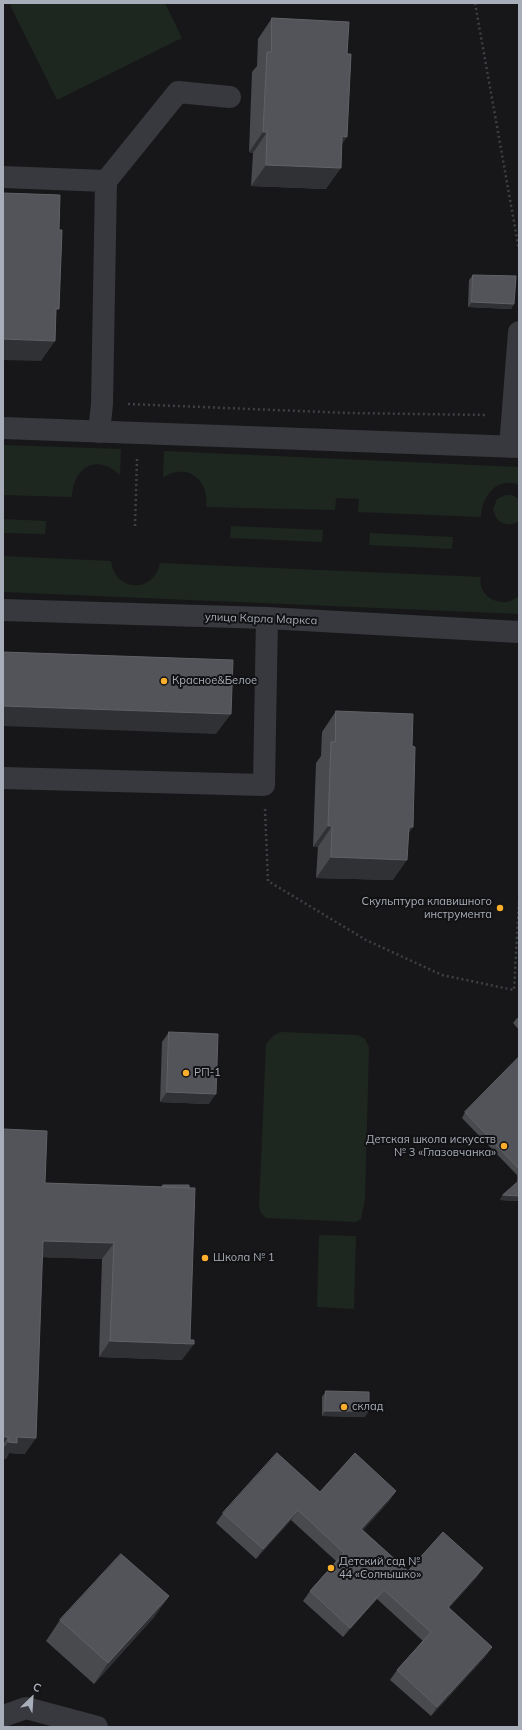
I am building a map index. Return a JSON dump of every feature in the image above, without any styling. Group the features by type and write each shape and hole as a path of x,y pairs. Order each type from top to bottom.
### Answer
{"street":[{"path":"99,432 102,404 106,181 178,92 230,97"},
{"path":"3,177 106,181"},
{"path":"3,428 514,447 512,415 519,332"},
{"name":"улица Карла Маркса","path":"3,610 267,618 519,632"},
{"path":"3,778 264,784 267,618"},
{"path":"3,1716 26,1708 96,1727"}],"path":[{"path":"475,3 519,250"},
{"path":"102,404 348,413 512,415"},
{"path":"135,526 138,433"},
{"path":"264,784 268,881 366,940 442,975 514,990 519,901"}],"shaded area":[{"path":"9,3 165,3 182,38 57,100"},
{"path":"3,445 121,449 120,475 111,468 95,464 88,466 77,478 73,487 72,497 3,495"},
{"path":"164,451 519,467 519,485 504,483 492,490 484,502 481,517 358,512 359,499 336,498 335,510 206,507 204,489 200,481 195,476 180,472 172,473 163,478"},
{"path":"506,495 512,495 519,499 519,521 515,523 502,523 494,514 493,509 497,499"},
{"path":"3,519 46,521 45,534 3,533"},
{"path":"231,526 323,530 322,542 230,538"},
{"path":"370,533 453,537 452,549 369,545"},
{"path":"3,556 111,561 114,571 120,579 135,585 143,584 150,580 156,573 160,563 481,577 481,588 487,596 496,601 507,602 519,596 519,614 3,592"},
{"path":"280,1032 358,1035 365,1039 369,1047 365,1199 361,1219 356,1222 266,1218 261,1213 259,1207 266,1044 274,1035"},
{"path":"319,1235 356,1236 354,1309 317,1307"}],"building":[{"path":"272,18 349,22 347,54 351,54 347,137 342,136 341,168 266,165 267,132 263,132 267,52 271,52"},
{"path":"3,193 60,195 59,230 62,230 59,309 56,309 55,341 3,339"},
{"path":"473,275 516,276 514,304 472,302"},
{"path":"3,652 233,660 231,714 3,706"},
{"path":"336,711 413,714 412,746 415,747 413,827 409,827 407,860 331,857 332,826 328,826 331,742 335,742"},
{"name":"РП-1","path":"169,1032 218,1034 216,1094 167,1092"},
{"name":"Детская школа искусств № 3 «Глазовчанка»","path":"519,1057 519,1169 465,1112"},
{"path":"3,1129 47,1131 45,1183 195,1188 190,1340 194,1340 194,1344 110,1341 114,1243 43,1241 36,1438 17,1437 17,1443 8,1442 8,1437 3,1437"},
{"path":"519,1181 519,1196 503,1195"},
{"path":"163,1185 189,1185 189,1188 163,1187"},
{"name":"склад","path":"326,1391 369,1392 369,1411 325,1411"},
{"path":"277,1453 320,1492 355,1453 396,1491 361,1529 408,1571 443,1532 483,1568 448,1607 492,1647 437,1707 397,1670 431,1632 384,1590 350,1628 310,1591 344,1553 298,1510 263,1549 223,1513"},
{"path":"121,1554 169,1596 108,1663 60,1620"}],"place":[{"name":"Красное&Белое","path":"164,681"},
{"name":"Скульптура клавишного инструмента","path":"500,908"},
{"name":"РП-1","path":"186,1073"},
{"name":"Детская школа искусств № 3 «Глазовчанка»","path":"504,1146"},
{"name":"Школа № 1","path":"205,1258"},
{"name":"склад","path":"344,1407"},
{"name":"Детский сад № 44 «Солнышко»","path":"331,1568"}]}
